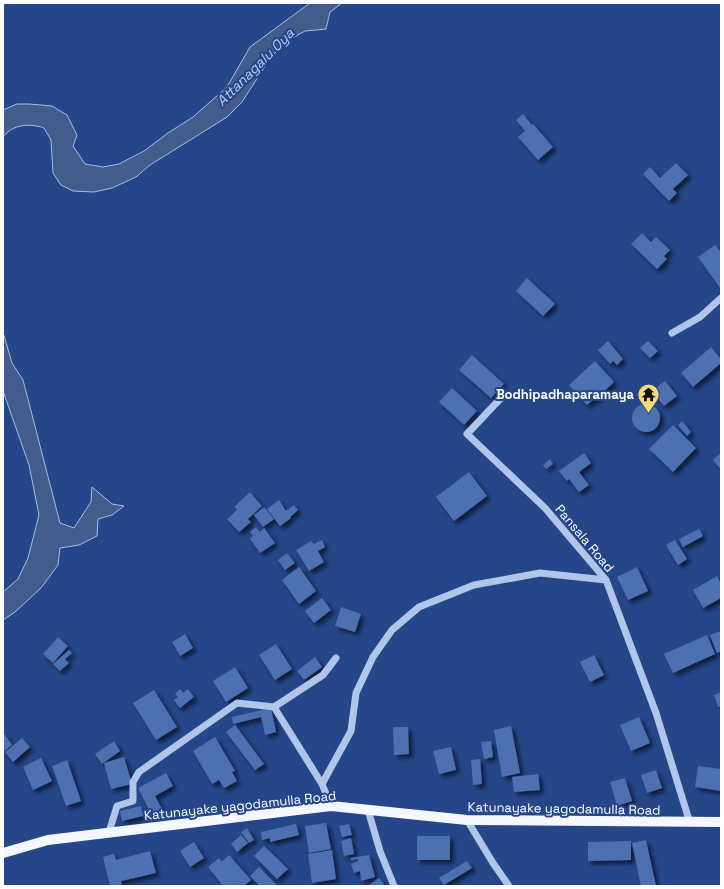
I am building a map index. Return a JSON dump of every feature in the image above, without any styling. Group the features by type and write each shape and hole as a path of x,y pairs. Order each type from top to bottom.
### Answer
{"main road":[{"name":"Katunayake yagodamulla Road","path":"3,853 48,840 331,806 467,820 721,822"}],"street":[{"path":"672,333 700,317 721,298"},
{"name":"Pansala Road","path":"501,398 467,434 545,508 606,580 656,713 690,822"},
{"path":"322,784 351,731 356,693 373,657 392,630 419,607 474,585 540,573 606,580"},
{"path":"109,832 117,806 132,801 132,782 139,772 237,703 274,708 323,675 336,658"},
{"path":"274,708 322,784 331,806"},
{"path":"368,810 380,852 394,886"},
{"path":"467,820 492,863 509,886"}],"water":[{"name":"Attanagalu Oya","path":"310,3 342,3 330,12 326,29 305,31 287,41 271,57 242,102 227,117 150,165 136,177 112,188 94,192 73,191 61,185 53,173 51,140 44,128 33,125 17,127 12,129 3,137 3,110 17,104 52,106 67,115 77,135 73,146 85,164 103,167 119,164 144,151 193,117 227,87 250,47"},
{"path":"3,332 12,363 23,380 60,523 74,528 91,502 92,487 112,504 124,506 112,515 98,519 97,536 79,545 60,548 58,565 41,588 15,612 3,620 3,592 18,579 28,558 39,515 29,465 3,391"}],"building":[{"path":"523,114 553,147 538,160 518,137 525,131 516,120"},
{"path":"676,163 688,175 673,189 677,193 669,201 643,174 650,167 660,178"},
{"path":"642,233 651,242 656,237 670,250 664,256 667,259 657,269 631,244"},
{"path":"715,245 721,252 720,288 698,257"},
{"path":"527,278 555,304 543,316 516,291"},
{"path":"608,341 623,359 617,365 613,361 610,364 598,350"},
{"path":"648,341 658,351 650,358 640,348"},
{"path":"711,347 721,359 721,363 693,387 681,373"},
{"path":"472,355 504,384 491,398 459,370"},
{"path":"595,361 614,382 594,401 593,400 587,405 569,385"},
{"path":"665,381 677,396 664,406 652,391"},
{"path":"452,388 477,411 464,425 439,402"},
{"path":"646,404 656,408 660,418 656,428 646,432 636,428 632,418 636,408"},
{"path":"682,421 691,432 687,436 678,425"},
{"path":"673,425 696,448 673,472 649,449"},
{"path":"584,453 591,463 579,472 589,485 579,492 569,479 567,481 559,471"},
{"path":"721,453 721,470 713,460"},
{"path":"550,459 553,464 546,469 543,465"},
{"path":"469,472 487,496 454,521 436,497"},
{"path":"250,492 262,506 248,519 251,522 239,532 227,519 237,510 234,507"},
{"path":"279,500 286,511 294,505 298,510 290,517 291,518 280,526 267,509"},
{"path":"264,507 274,519 263,527 254,515"},
{"path":"256,527 260,532 264,528 275,543 260,553 250,539 253,536 250,532"},
{"path":"699,529 703,536 683,547 679,539"},
{"path":"322,540 325,547 318,551 324,562 309,571 296,550 311,541 314,544"},
{"path":"675,540 687,559 678,565 666,545"},
{"path":"287,553 295,563 285,570 278,560"},
{"path":"299,567 316,591 299,604 282,580"},
{"path":"637,567 648,591 628,600 617,577"},
{"path":"717,576 721,584 721,598 703,608 693,590"},
{"path":"322,598 331,610 314,623 305,611"},
{"path":"341,607 361,614 355,632 335,626"},
{"path":"721,631 721,651 717,653 710,635"},
{"path":"185,634 193,648 180,656 172,642"},
{"path":"707,635 715,654 673,673 664,654"},
{"path":"58,637 68,646 53,663 43,654"},
{"path":"276,644 292,669 275,680 259,655"},
{"path":"69,650 72,653 65,659 69,663 60,671 53,664"},
{"path":"594,655 604,675 590,682 580,662"},
{"path":"315,657 322,667 304,680 297,671"},
{"path":"235,667 248,688 226,702 213,681"},
{"path":"180,689 183,693 188,689 194,697 180,708 174,700 178,697 175,694"},
{"path":"154,690 177,727 156,740 133,703"},
{"path":"721,692 721,706 718,707 714,695"},
{"path":"271,708 276,732 265,735 261,717 233,724 232,717"},
{"path":"639,717 650,743 631,751 620,725"},
{"path":"235,725 264,764 255,770 226,732"},
{"path":"511,726 520,773 502,777 494,730"},
{"path":"393,727 408,727 409,754 394,755"},
{"path":"3,732 12,745 3,752"},
{"path":"215,737 235,771 232,772 237,781 224,788 219,780 212,784 193,751"},
{"path":"22,738 30,747 13,762 5,752"},
{"path":"114,741 120,751 102,764 95,754"},
{"path":"491,741 493,757 484,759 481,742"},
{"path":"451,747 456,770 439,774 433,751"},
{"path":"124,757 132,784 111,789 104,763"},
{"path":"41,758 52,781 33,790 23,767"},
{"path":"480,759 482,784 473,785 471,760"},
{"path":"67,760 81,801 66,806 52,766"},
{"path":"698,766 721,769 721,791 695,787"},
{"path":"656,770 662,788 647,793 641,775"},
{"path":"166,773 173,786 155,796 163,811 153,817 138,788"},
{"path":"538,774 540,790 514,792 512,777"},
{"path":"625,778 632,801 617,806 610,782"},
{"path":"141,806 143,816 122,821 120,811"},
{"path":"326,823 331,849 309,853 305,826"},
{"path":"296,824 299,835 270,842 270,838 262,840 261,832"},
{"path":"349,824 352,835 342,837 339,826"},
{"path":"247,828 254,840 249,843 241,832"},
{"path":"241,835 248,843 237,852 231,844"},
{"path":"417,836 450,836 450,860 417,860"},
{"path":"351,838 354,854 344,856 341,841"},
{"path":"646,840 656,886 641,886 632,843"},
{"path":"631,841 631,860 588,861 588,842"},
{"path":"194,842 204,858 190,867 180,851"},
{"path":"264,846 288,869 277,879 254,856"},
{"path":"332,850 336,879 312,883 308,854"},
{"path":"150,851 156,873 121,881 122,886 110,886 103,857 114,854 116,860"},
{"path":"229,855 251,880 244,886 223,886 208,867 219,858 222,861"},
{"path":"369,855 375,877 361,881 360,871 354,873 351,864 358,861 358,859 351,860 351,858"},
{"path":"467,861 472,868 444,885 439,878"},
{"path":"259,867 278,886 260,886 250,876"},
{"path":"379,878 384,884 382,886 368,886"}],"place":[{"name":"Bodhipadhaparamaya","path":"649,414"}]}
